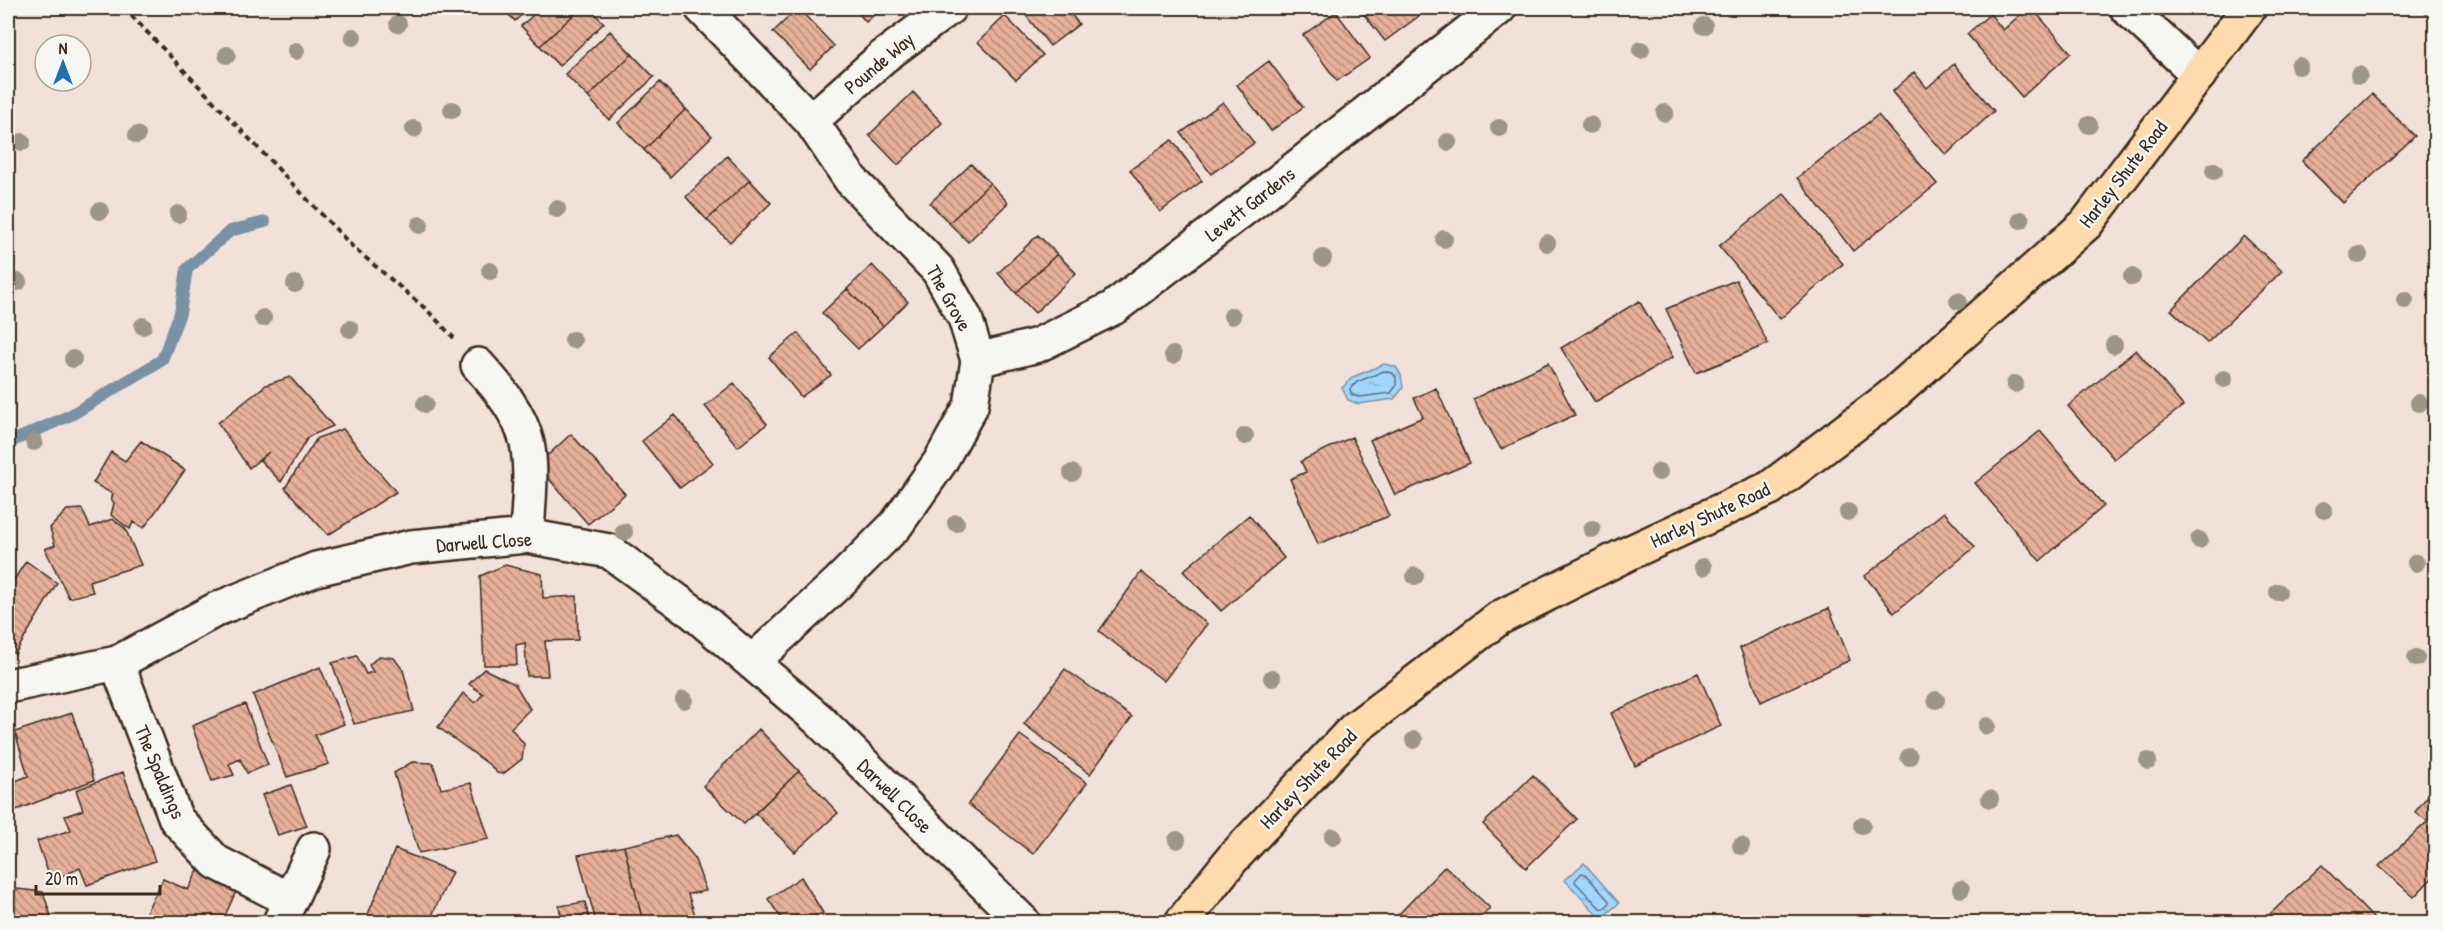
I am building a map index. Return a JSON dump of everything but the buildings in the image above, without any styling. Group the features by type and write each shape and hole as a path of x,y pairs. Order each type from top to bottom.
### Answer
{"main road":[{"name":"Harley Shute Road","path":"1182,922 1232,859 1354,729 1499,618 1631,552 1770,488 1889,398 2086,224 2249,8"}],"street":[{"name":"The Grove","path":"702,8 811,121 851,180 938,270 965,318 978,360 971,406 940,462 896,525 838,583 752,662"},
{"name":"Pounde Way","path":"811,121 883,57 949,8"},
{"name":"Levett Gardens","path":"978,360 1038,345 1113,308 1258,198 1499,8"},
{"path":"2127,8 2199,75"},
{"path":"478,365 513,408 527,442 529,470 527,536"},
{"name":"Darwell Close","path":"8,686 117,663 217,609 316,570 411,548 527,536 609,551 694,613 818,719 1023,922"},
{"name":"The Spaldings","path":"117,663 176,819 216,862 285,911 314,849"}],"path":[{"path":"124,8 353,247 427,310 478,365"}],"water":[{"path":"1384,364 1396,367 1401,375 1403,388 1394,399 1358,404 1348,400 1342,388 1353,377"},
{"path":"1584,863 1619,903 1601,919 1565,880"}],"waterway":[{"path":"8,443 71,415 162,360 180,313 187,269 230,231 265,222"}]}
